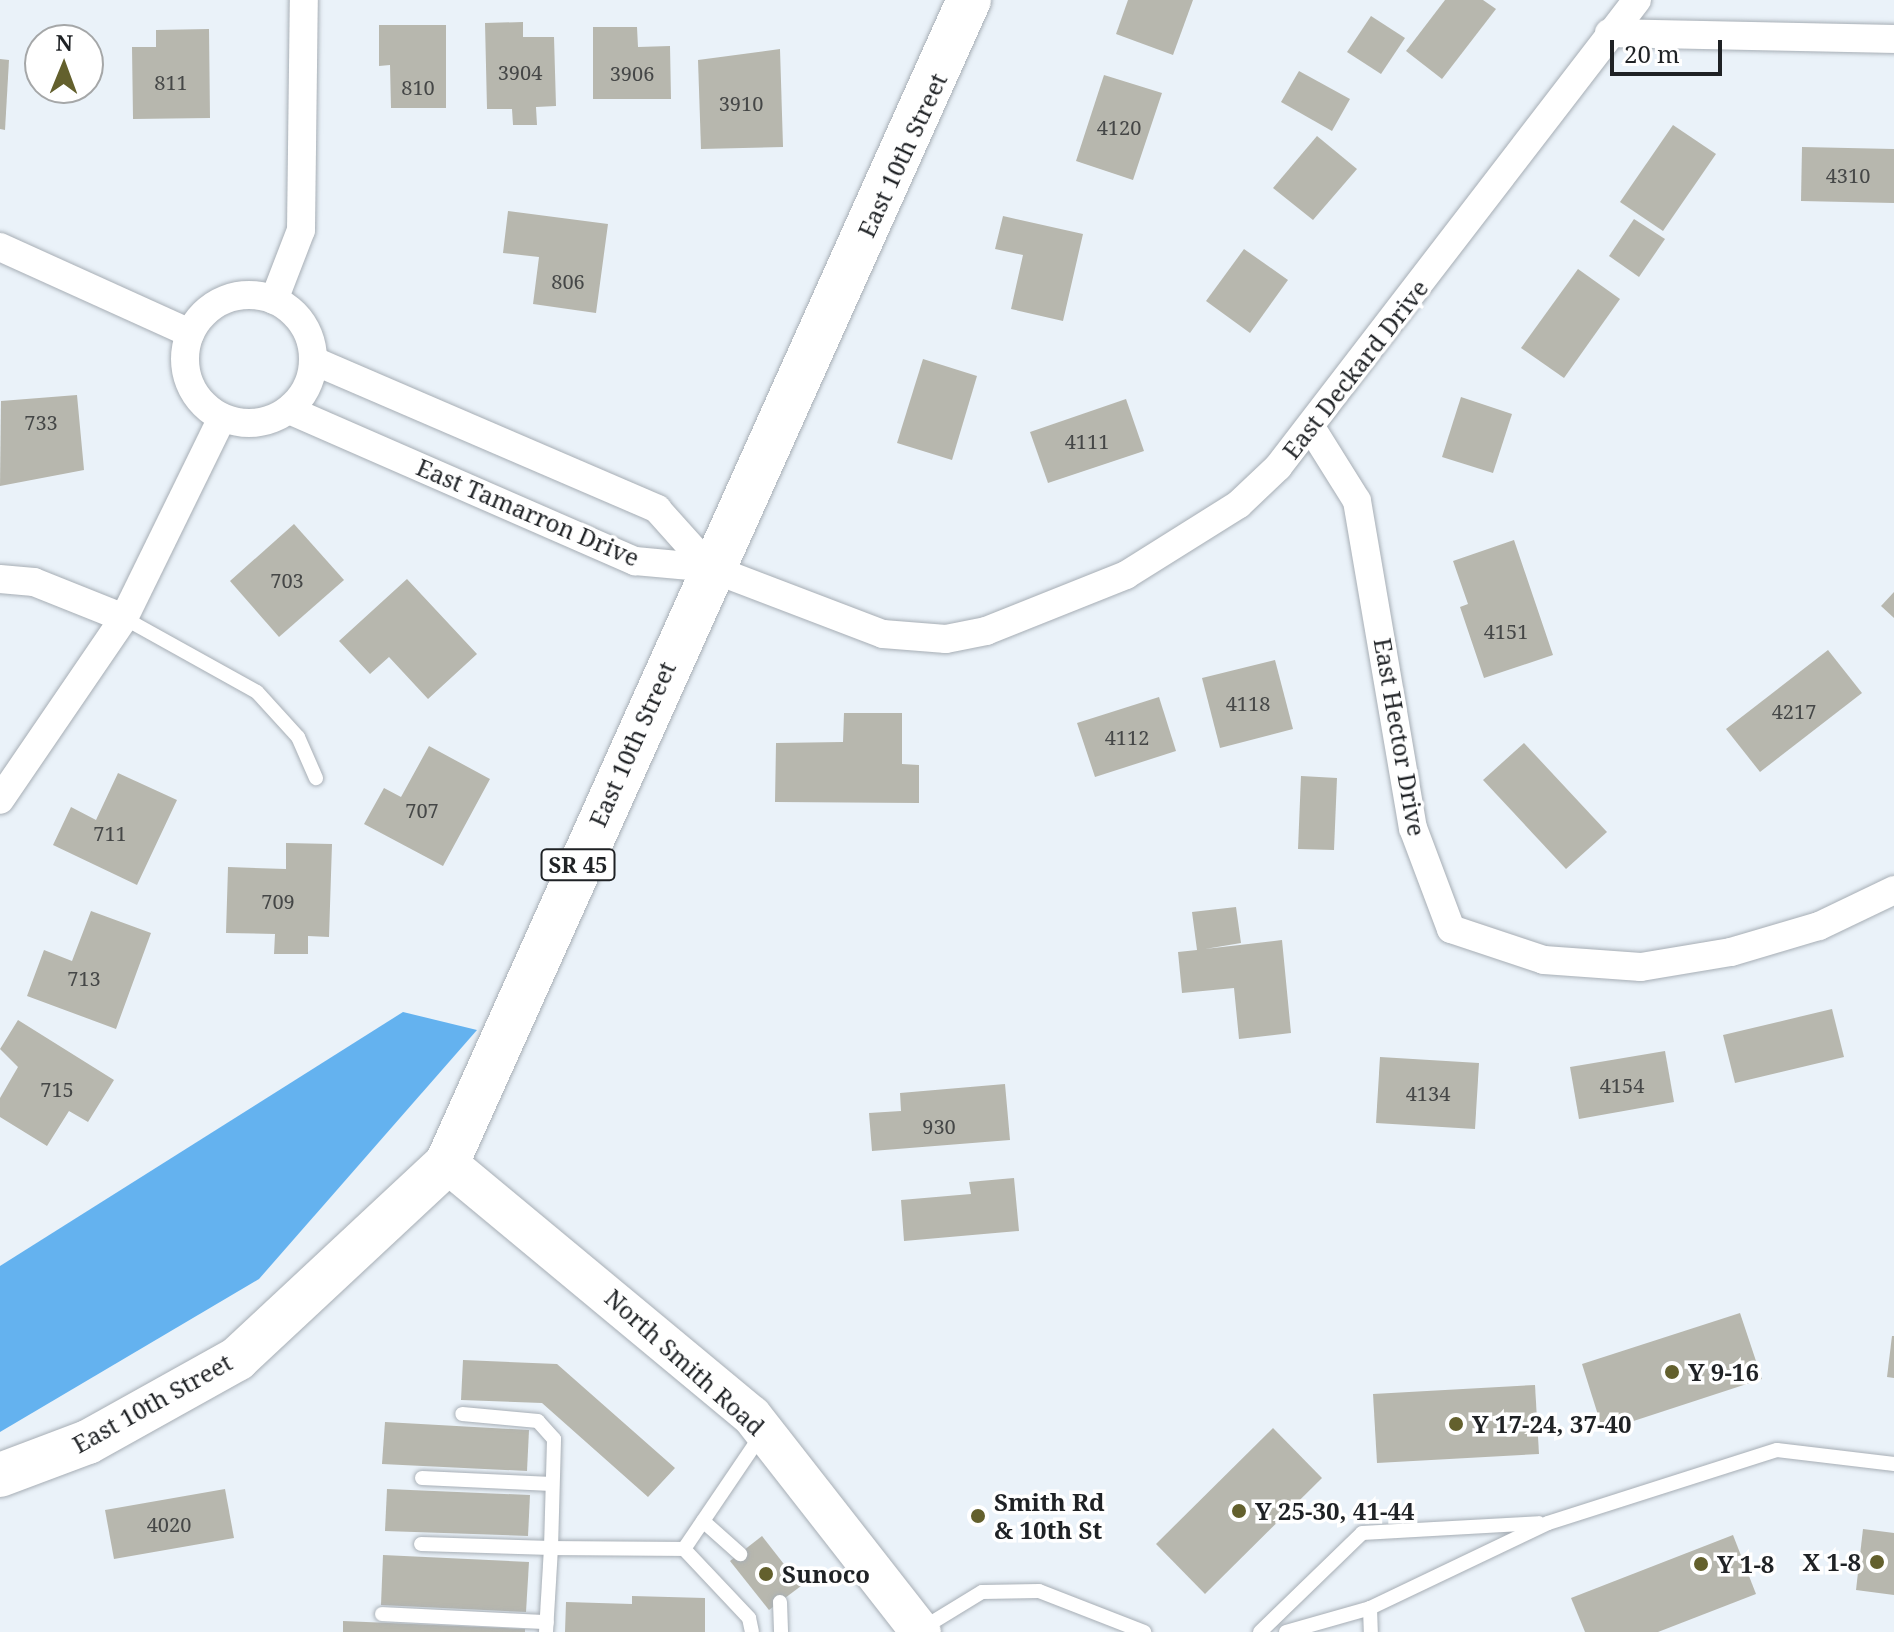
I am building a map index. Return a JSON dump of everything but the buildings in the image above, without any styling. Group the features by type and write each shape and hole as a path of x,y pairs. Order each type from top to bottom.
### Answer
{"main road":[{"name":"East 10th Street","path":"0,1475 88,1442 237,1359 447,1163 710,568 969,0"},
{"name":"North Smith Road","path":"447,1163 764,1431 916,1631"}],"street":[{"path":"274,300 301,230 304,0"},
{"name":"East Deckard Drive","path":"710,568 883,634 946,639 986,631 1126,575 1183,541 1239,504 1312,429 1637,0"},
{"path":"1609,33 1894,39"},
{"path":"0,247 190,333"},
{"path":"246,296 274,300 303,324 314,361 289,410 263,422 222,418 188,381 190,333 218,303 246,296"},
{"name":"East Tamarron Drive","path":"314,361 657,509 710,568"},
{"name":"East Tamarron Drive","path":"289,410 635,561 710,568"},
{"path":"0,800 124,618 222,418"},
{"name":"East Hector Drive","path":"1312,429 1357,501 1411,817 1451,929 1544,960 1641,967 1731,952 1819,926 1894,890"},
{"path":"0,579 34,582 124,618"}],"lane":[{"path":"124,618 257,692 298,737 316,778"},
{"path":"382,1614 546,1627 554,1439 538,1421 462,1414"},
{"path":"684,1549 764,1431"},
{"path":"1286,1632 1370,1608 1548,1523 1777,1450 1894,1464"},
{"path":"422,1478 552,1484"},
{"path":"703,1521 740,1554"},
{"path":"1260,1632 1362,1533 1548,1523"},
{"path":"421,1544 684,1549 749,1618 752,1632"},
{"path":"916,1631 982,1592 1039,1591 1144,1632"},
{"path":"780,1602 781,1632"},
{"path":"1370,1608 1371,1632"}],"shaded area":[{"path":"403,1012 477,1030 259,1279 0,1432 0,1266"}],"place":[{"name":"Y 9-16","path":"1672,1372"},
{"name":"Y 17-24, 37-40","path":"1456,1424"},
{"name":"Y 25-30, 41-44","path":"1239,1511"},
{"name":"Smith Rd & 10th St","path":"978,1516"},
{"name":"X 1-8","path":"1877,1562"},
{"name":"Y 1-8","path":"1701,1564"},
{"name":"Sunoco","path":"766,1574"}]}
